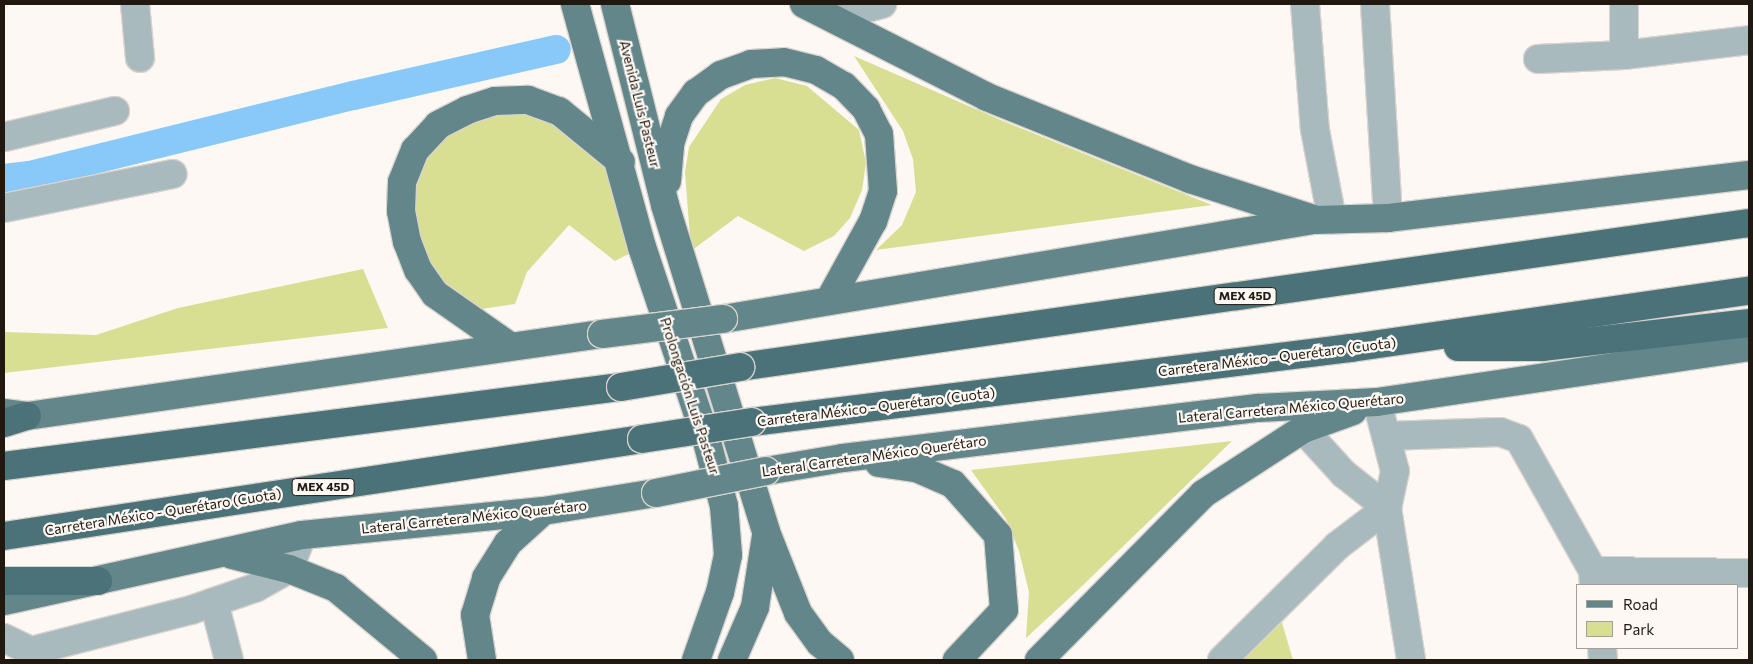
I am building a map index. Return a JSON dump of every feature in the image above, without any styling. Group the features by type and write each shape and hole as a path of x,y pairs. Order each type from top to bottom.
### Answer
{"highway":[{"name":"MEX 45D","path":"4,466 620,387 740,367 1749,223"},
{"name":"Carretera México - Querétaro (Cuota)","path":"4,536 752,422 1352,348 1749,291"},
{"path":"1352,348 1542,347 1749,323"},
{"path":"4,581 98,581"}],"main road":[{"path":"576,4 622,162"},
{"name":"Avenida Luis Pasteur","path":"615,4 665,205"},
{"path":"804,4 833,16 987,97 1190,179 1323,220"},
{"path":"830,299 873,221 883,191 884,162 879,134 866,109 844,86 830,78 784,62 751,64 721,75 696,93 679,116 670,144 665,205 766,532 798,613 820,643 840,660"},
{"path":"508,345 436,294 418,270 407,242 401,211 402,182 415,150 438,125 467,110 494,101 528,100 559,111 622,162"},
{"name":"Prolongación Luis Pasteur","path":"622,162 642,247 706,438 724,506 728,555 720,592 696,660"},
{"path":"11,418 508,345 723,319 830,299 1323,220 1388,218 1749,175"},
{"name":"Lateral Carretera México Querétaro","path":"4,601 228,554 302,535 543,512 843,458 1258,408 1377,402 1749,347"},
{"path":"1039,660 1203,494 1303,429 1377,402"},
{"path":"843,458 916,468 953,484 998,535 1004,610 957,660"},
{"path":"482,660 475,615 486,578 508,543 543,512"},
{"path":"732,660 755,607 766,532"},
{"path":"228,554 289,569 336,588 423,660"}],"street":[{"path":"135,4 140,58"},
{"path":"833,16 882,4"},
{"path":"1306,4 1323,220"},
{"path":"1375,4 1388,218"},
{"path":"1624,4 1624,55"},
{"path":"1538,59 1624,55 1749,40"},
{"path":"4,137 115,111"},
{"path":"4,208 173,174"},
{"path":"1377,402 1395,471 1387,508 1411,660"},
{"path":"1303,429 1344,474 1387,508"},
{"path":"1387,436 1500,432 1519,439 1594,578 1749,573"},
{"path":"1222,660 1337,546 1387,508"},
{"path":"4,638 32,656 255,588 289,569 302,535"},
{"path":"214,602 229,660"}],"green space":[{"path":"854,56 1003,121 1212,205 876,250 902,225 916,192 913,159 903,131"},
{"path":"775,78 807,86 859,130 866,163 862,190 850,218 834,236 804,251 738,216 691,251 685,172 689,147 721,99 745,85"},
{"path":"528,100 622,162 642,247 615,261 569,225 527,272 515,304 461,312 407,242 415,150 438,125"},
{"path":"363,269 388,328 4,373 4,332 96,335 178,308"},
{"path":"1232,441 1026,638 1029,592 1019,551 1006,519 971,470"},
{"path":"1278,609 1293,660 1228,660"}],"waterway":[{"path":"4,178 29,175 353,95 556,49"}]}
